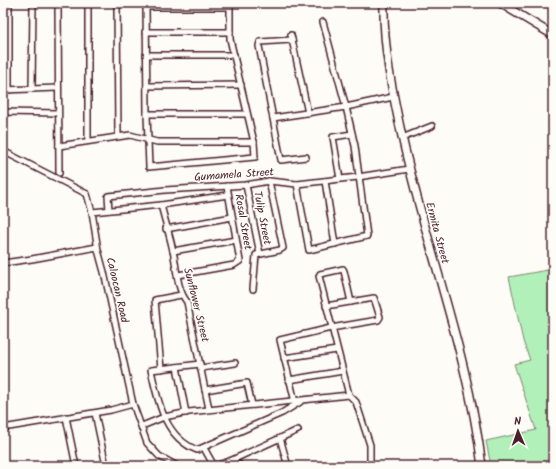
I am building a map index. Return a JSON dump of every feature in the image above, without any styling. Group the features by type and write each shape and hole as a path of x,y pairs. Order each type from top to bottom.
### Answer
{"main road":[{"name":"Ermita Street","path":"384,3 387,59 393,97 409,169 454,330 474,417 482,466"},
{"path":"500,3 553,35"}],"street":[{"path":"9,3 10,12 6,90 58,88"},
{"path":"32,89 33,3"},
{"path":"58,3 59,173"},
{"path":"88,3 88,141"},
{"path":"117,3 118,136"},
{"path":"146,5 230,5 230,39 254,142 255,157 149,167 146,86 146,5"},
{"path":"3,12 10,12"},
{"path":"297,184 309,250 367,236 355,146 323,22"},
{"path":"146,32 230,32"},
{"path":"306,157 281,160 258,46 260,42 291,38 308,113"},
{"path":"146,56 234,55"},
{"path":"146,86 241,85"},
{"path":"273,118 346,107 393,97"},
{"path":"3,112 58,114"},
{"path":"147,114 247,114"},
{"path":"402,138 432,126"},
{"path":"340,179 333,137 352,134"},
{"path":"59,146 130,135 157,142 254,142"},
{"name":"Caloocan Road","path":"3,151 88,194 97,247 104,272 133,404 142,426 147,444 159,456 177,466"},
{"name":"Gumamela Street","path":"109,210 108,196 268,181 297,184 409,169"},
{"path":"253,289 256,255 283,248 268,181"},
{"path":"325,181 335,244"},
{"name":"Tulip Street","path":"246,184 260,254"},
{"name":"Rosal Street","path":"178,276 234,265 240,261 227,186"},
{"path":"92,212 161,205 228,195"},
{"name":"Sunflower Street","path":"161,205 166,229 173,251 182,295 187,302 210,409"},
{"path":"166,229 232,217"},
{"path":"173,251 236,240"},
{"path":"3,263 97,247"},
{"path":"351,302 344,270 342,269 320,274 319,276 326,306 349,396 356,402 370,445 370,466"},
{"path":"161,369 155,300 182,295"},
{"path":"295,402 280,340 379,319 374,298 326,306"},
{"path":"284,358 337,350"},
{"path":"235,363 151,370 159,407 171,431 181,441 197,450 204,448 282,413 303,401"},
{"path":"177,367 186,412"},
{"path":"289,380 343,371"},
{"path":"205,390 247,383 252,405"},
{"path":"142,426 164,417 186,412 349,396"},
{"path":"3,428 112,410 133,404"},
{"path":"95,412 106,466"},
{"path":"66,417 76,466"},
{"path":"204,448 214,466 298,430"},
{"path":"280,438 287,463 286,466"},
{"path":"230,460 242,466"}],"green space":[{"path":"553,269 553,466 491,466 486,441 536,430 514,364 530,360 523,341 509,277"}]}
